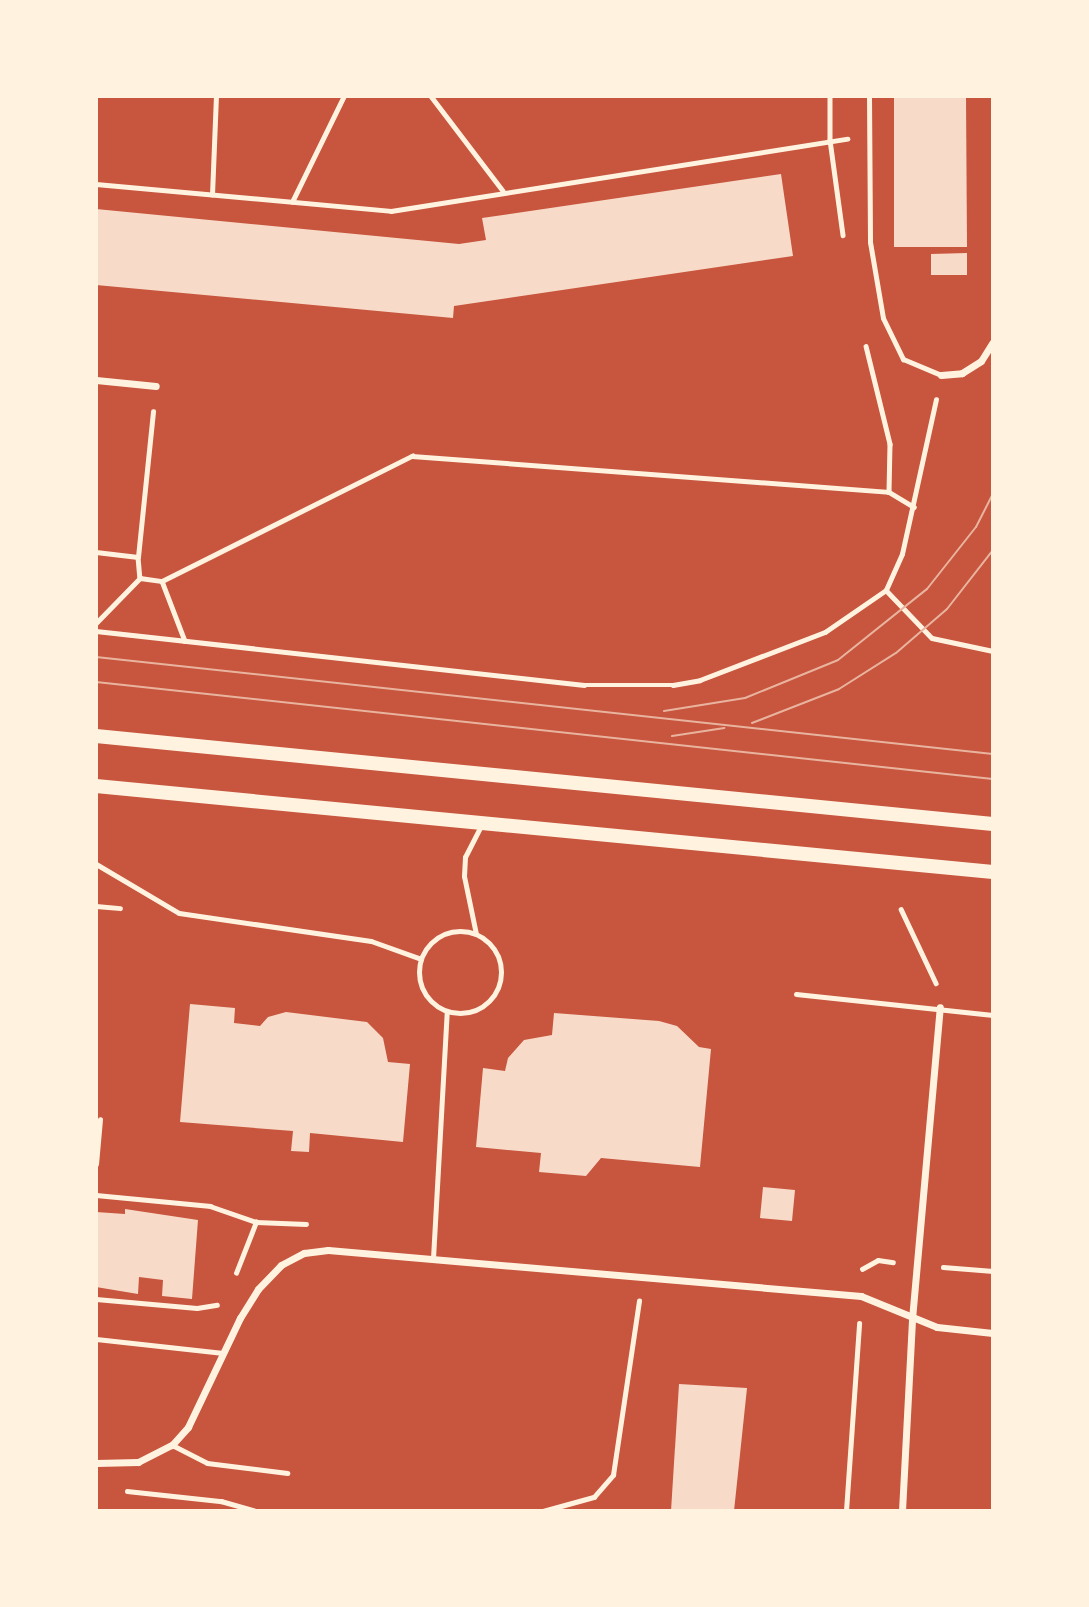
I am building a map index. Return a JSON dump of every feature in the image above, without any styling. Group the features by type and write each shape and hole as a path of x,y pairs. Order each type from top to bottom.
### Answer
{"main road":[{"path":"96,736 993,824"},
{"path":"96,786 993,872"}],"street":[{"path":"941,375 971,367 993,342"},
{"path":"96,380 156,386"},
{"path":"902,1511 912,1320 940,1007"},
{"path":"96,1463 138,1462 172,1445 188,1427 223,1353 258,1289 281,1265 304,1253 328,1250 433,1258 861,1296 912,1320 993,1333"}],"lane":[{"path":"869,96 870,242 883,318 903,359 920,370 941,375"},
{"path":"475,934 464,876 465,857 483,823"},
{"path":"96,864 179,913 372,941 421,959"},
{"path":"463,931 475,934 496,953 501,966 497,990 491,1000 470,1012 447,1011 435,1005 421,986 421,959 437,938 463,931"},
{"path":"796,994 940,1007 993,1015"},
{"path":"433,1258 447,1011"},
{"path":"96,1164 100,1119"},
{"path":"96,1339 223,1353"},
{"path":"172,1445 207,1464 287,1473"}],"path":[{"path":"212,195 216,96"},
{"path":"292,202 344,96"},
{"path":"431,96 503,191"},
{"path":"96,184 391,211 830,140 869,138"},
{"path":"96,631 584,685 673,685 728,671 825,632 886,590 902,554 941,375"},
{"path":"96,623 139,578 138,557 156,386"},
{"path":"139,578 162,581 412,456 889,492"},
{"path":"96,552 138,557"},
{"path":"162,581 185,641"},
{"path":"886,590 932,638 993,651"},
{"path":"96,906 131,909"},
{"path":"901,909 937,985 940,1007"},
{"path":"234,1280 256,1222"},
{"path":"854,1270 878,1260 993,1271"},
{"path":"846,1511 861,1269"},
{"path":"543,1511 594,1497 613,1475 643,1276"},
{"path":"96,1299 197,1308 225,1304"},
{"path":"124,1490 221,1501 257,1511"}],"building":[{"path":"894,96 966,96 967,247 894,247"},
{"path":"781,174 793,256 454,306 453,318 96,285 96,209 459,244 486,240 482,218"},
{"path":"967,253 967,275 931,275 931,254"},
{"path":"190,1004 235,1008 234,1023 260,1026 268,1017 286,1012 367,1022 383,1038 388,1062 410,1064 403,1142 310,1133 309,1152 291,1151 293,1131 180,1122"},
{"path":"554,1013 659,1021 677,1026 699,1047 711,1049 700,1167 601,1158 586,1176 539,1172 541,1153 476,1147 483,1068 505,1071 508,1058 524,1040 552,1035"},
{"path":"763,1187 795,1190 792,1221 760,1218"},
{"path":"125,1209 198,1220 192,1299 162,1296 163,1280 139,1277 138,1294 96,1287 96,1212 125,1214"},
{"path":"679,1384 747,1388 734,1511 671,1511"}],"tram line":[{"path":"664,711 745,698 838,660 927,589 976,527 993,494"},
{"path":"752,723 839,689 896,653 947,609 993,550"},
{"path":"96,657 993,754"},
{"path":"96,682 993,779"},
{"path":"672,736 724,728"}]}
